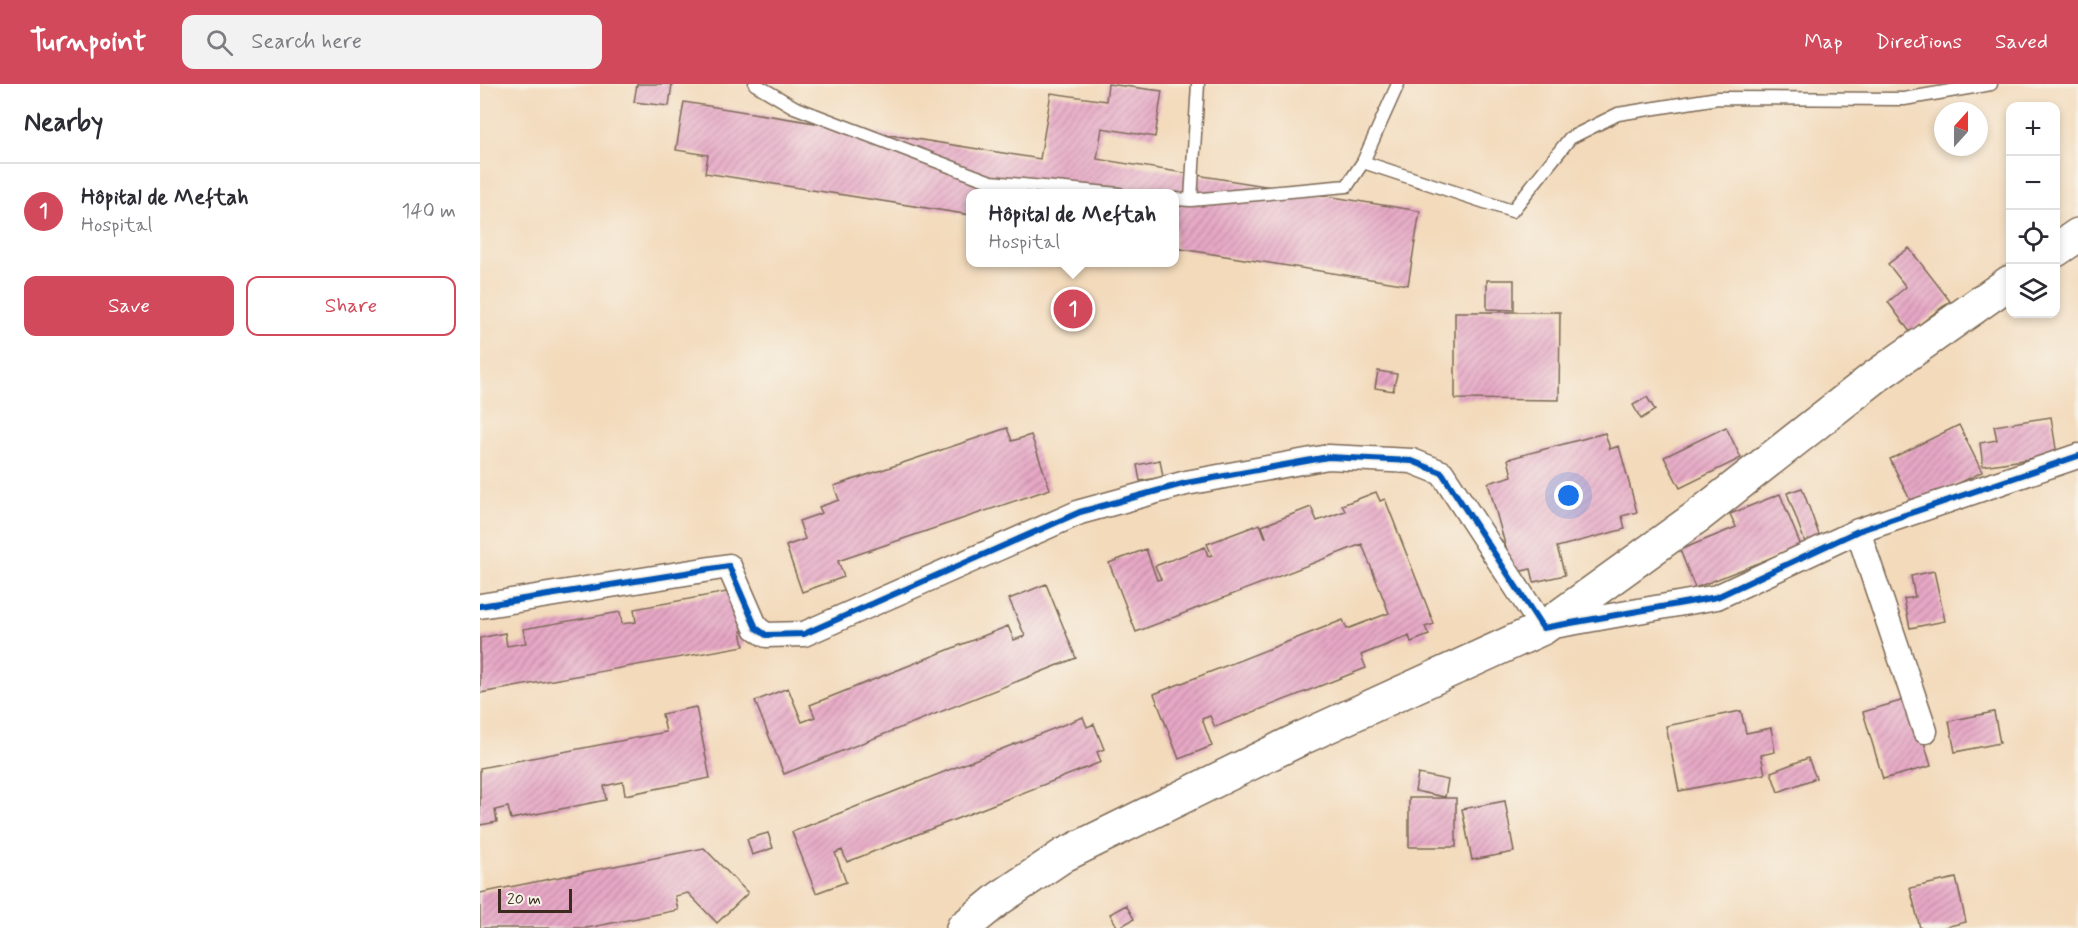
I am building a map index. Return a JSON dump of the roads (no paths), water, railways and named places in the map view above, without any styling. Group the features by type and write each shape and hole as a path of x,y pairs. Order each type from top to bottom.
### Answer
{"main road":[{"path":"2060,247 2078,235"},
{"path":"963,928 1000,898 1064,855 1302,738 1543,628 1698,516 1875,377 2006,285"}],"street":[{"path":"480,606 729,566 756,628 766,635 804,634 1080,512 1186,483 1328,458 1412,461 1442,473 1543,628 1717,597 1858,531 2078,456"},
{"path":"1858,531 1926,731"}],"lane":[{"path":"755,84 794,107 991,182 1066,189"},
{"path":"1191,200 1198,84"},
{"path":"1179,199 1347,186 1363,162 1398,84"},
{"path":"1363,162 1512,211 1570,138 1618,114 1718,98 1904,99 1991,84"}],"place":[{"name":"Hôpital de Meftah","path":"1073,309"}]}
